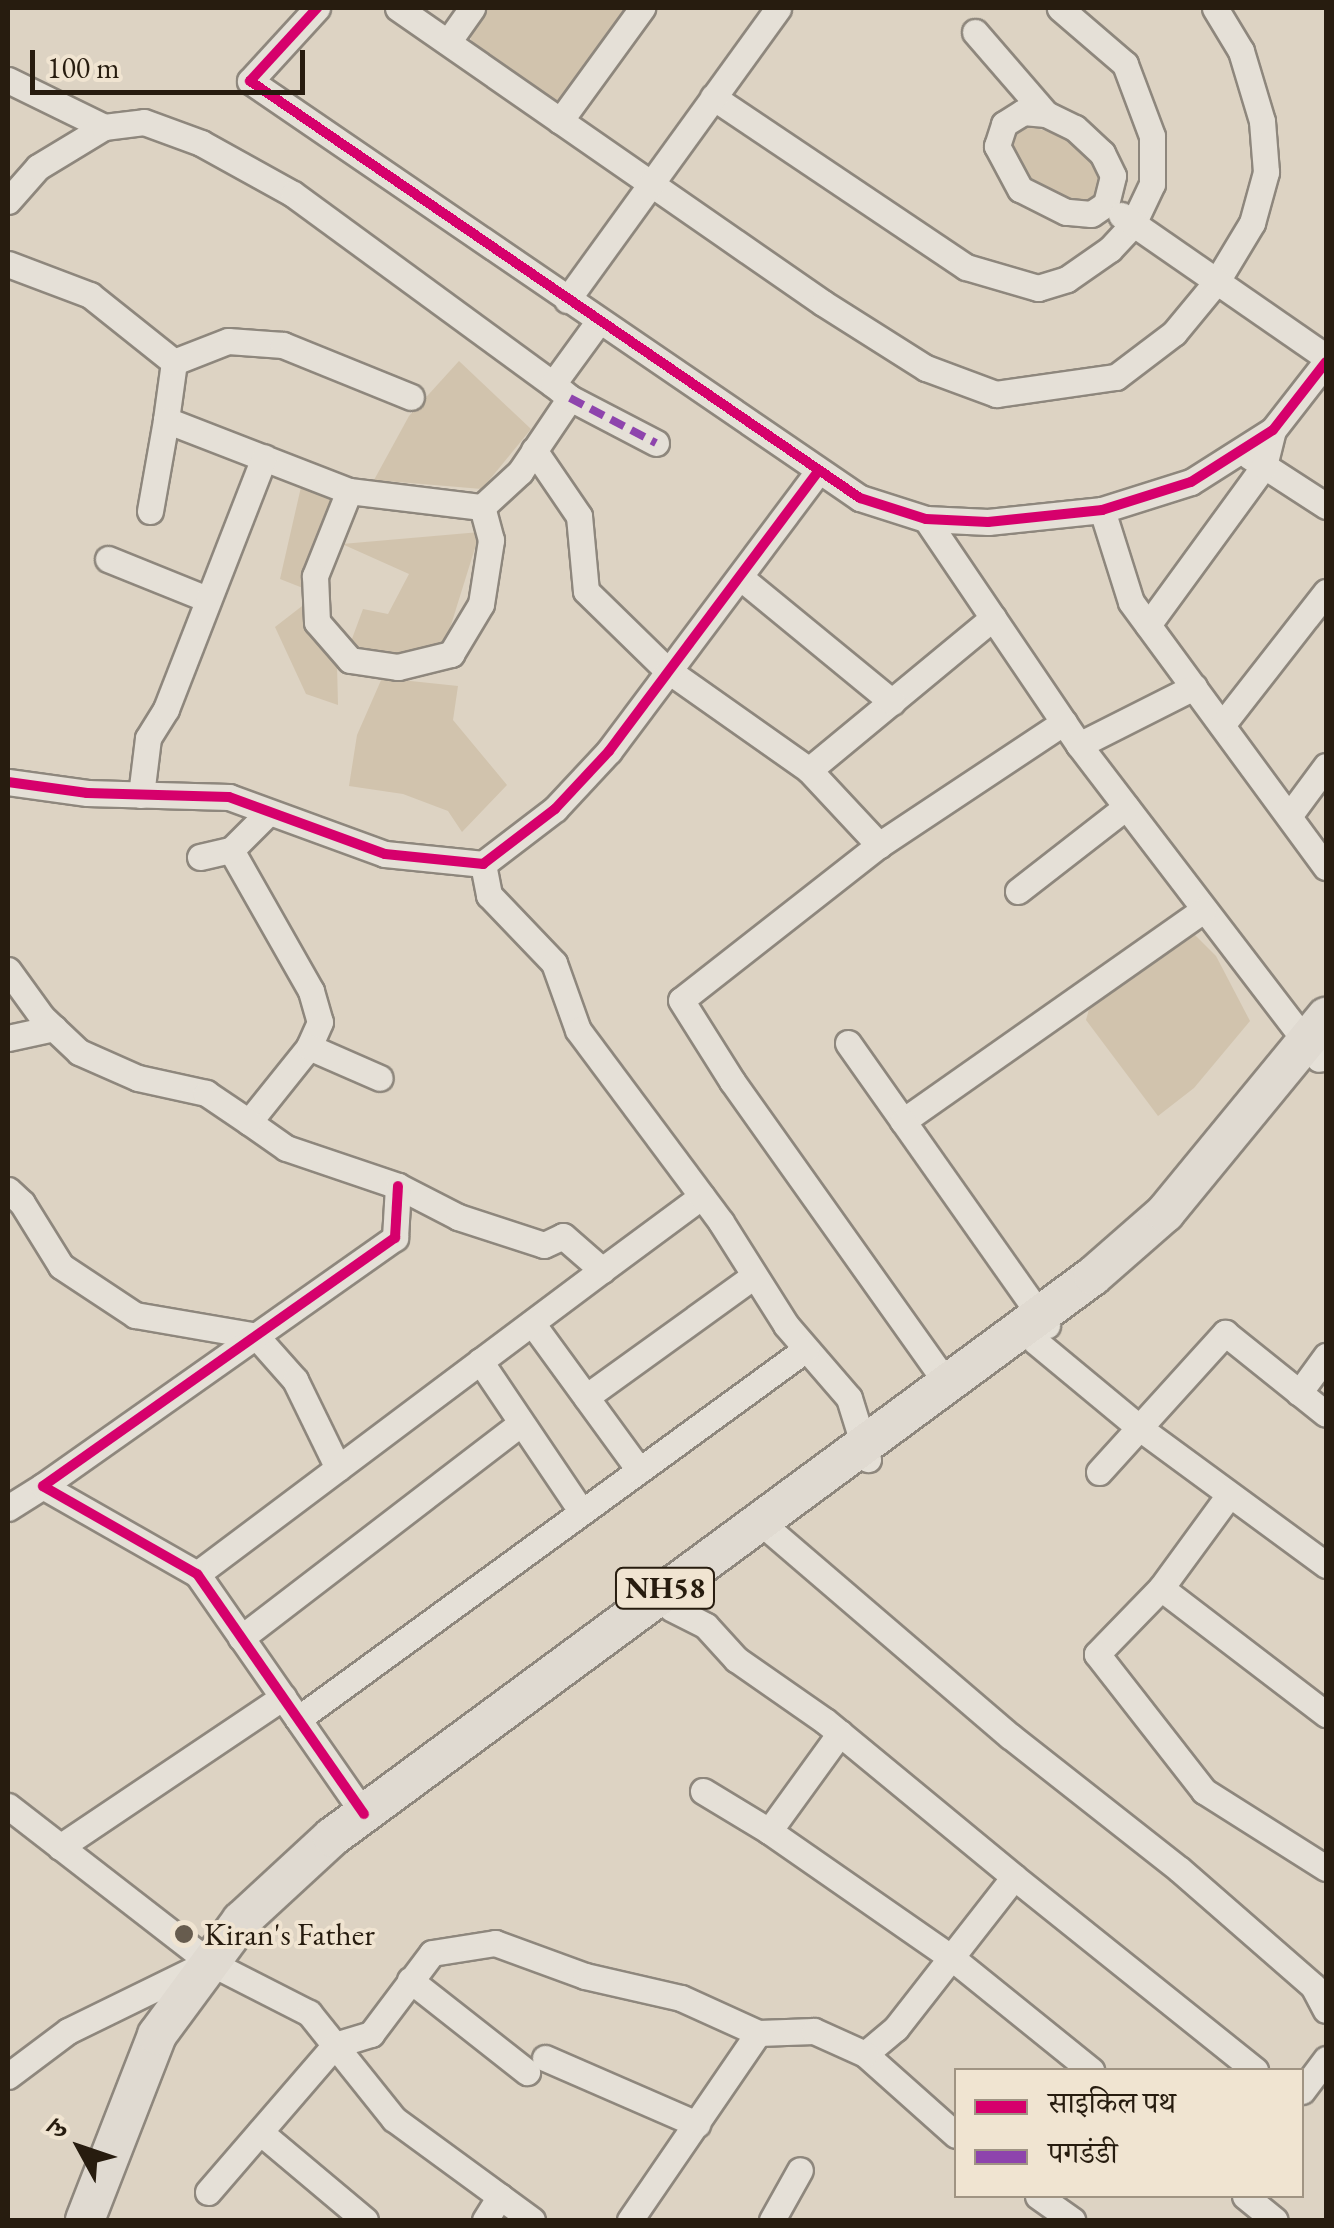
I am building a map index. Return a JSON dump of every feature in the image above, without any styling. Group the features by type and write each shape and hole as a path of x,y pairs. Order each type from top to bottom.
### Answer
{"highway":[{"name":"NH58","path":"105,2220 174,2044 241,1921 364,1814 1178,1226 1320,1042"},
{"name":"NH58","path":"85,2220 157,2035 218,1966 344,1852 772,1533 946,1383 1041,1328"}],"street":[{"path":"314,8 250,81 818,472 860,498 926,519 988,522 1102,510 1191,482 1273,430 1326,360 1106,204"},
{"path":"398,8 650,185 926,368 996,394 1116,376 1174,333 1217,281 1252,223 1266,172 1262,121 1241,51 1214,8"},
{"path":"448,42 472,8"},
{"path":"560,121 641,8"},
{"path":"567,300 778,8"},
{"path":"713,98 966,267 1016,285 1038,288 1067,279 1133,224 1152,184 1152,136 1125,64 1060,8"},
{"path":"975,32 1046,114 1102,153 1113,176 1106,204 1091,214 1066,212 1020,190 1007,172 997,146 1004,124 1023,112 1046,114"},
{"path":"8,80 104,127"},
{"path":"8,200 38,167 104,127 144,122 201,143 294,194 561,391 656,443"},
{"path":"8,264 90,295 174,362"},
{"path":"482,507 534,450 561,391 600,322"},
{"path":"174,362 228,340 283,345 411,397"},
{"path":"150,511 174,362"},
{"path":"166,420 349,491 482,507"},
{"path":"1148,625 1264,466 1273,430"},
{"path":"534,450 579,516 586,591 666,669 809,770 879,844"},
{"path":"1241,451 1326,506"},
{"path":"141,795 148,738 166,709 264,457"},
{"path":"8,782 141,795 229,797 385,854 483,864 554,809 609,751 666,669 818,472"},
{"path":"349,491 315,576 317,622 350,660 398,667 450,654 481,604 492,540 482,507"},
{"path":"1102,510 1131,602 1326,868"},
{"path":"926,519 1079,745 1204,910 1320,1042"},
{"path":"108,559 207,598"},
{"path":"740,577 892,702"},
{"path":"1222,725 1326,592"},
{"path":"809,770 993,618"},
{"path":"1079,745 1194,687"},
{"path":"946,1383 681,1000 879,844 1064,722"},
{"path":"1289,816 1326,766"},
{"path":"1018,891 1126,807"},
{"path":"200,857 231,850 268,814"},
{"path":"231,850 311,992 320,1022 309,1047 249,1122"},
{"path":"483,864 489,895 554,963 578,1030 702,1196 806,1349 849,1398 865,1455"},
{"path":"903,1121 1204,910"},
{"path":"8,970 54,1028 79,1052 138,1078 206,1093 286,1148 398,1186 458,1217 544,1246 564,1236 602,1270"},
{"path":"8,1038 54,1028"},
{"path":"848,1043 1041,1328 1142,1429 1326,1565"},
{"path":"309,1047 380,1078"},
{"path":"8,1508 396,1238 398,1186"},
{"path":"8,1190 22,1203 60,1266 135,1314 256,1336 295,1380 338,1468"},
{"path":"197,1574 702,1196"},
{"path":"586,1397 754,1276"},
{"path":"532,1322 639,1470"},
{"path":"1099,1472 1142,1429 1224,1333 1326,1414"},
{"path":"60,1847 290,1708 582,1512 806,1349"},
{"path":"1299,1393 1326,1356"},
{"path":"480,1361 582,1512"},
{"path":"241,1638 521,1423"},
{"path":"43,1486 197,1574 364,1814"},
{"path":"1229,1495 1161,1588 1097,1654 1204,1791 1326,1868"},
{"path":"772,1533 1320,1978 1326,2010"},
{"path":"1161,1588 1326,1714"},
{"path":"671,1608 706,1626 736,1659 840,1733 1253,2068"},
{"path":"770,1831 840,1733"},
{"path":"703,1791 770,1831 952,1958 1089,2068"},
{"path":"8,1806 218,1966 308,2013 394,2119 532,2220"},
{"path":"865,2054 896,2028 1014,1877"},
{"path":"208,2192 335,2045 371,2034 432,1953 495,1943 585,1976 681,1998 758,2033 814,2031 865,2054 954,2133"},
{"path":"8,2076 68,2031 218,1966"},
{"path":"410,1980 536,2065 697,2124"},
{"path":"630,2220 758,2033"},
{"path":"1304,2088 1326,2059"},
{"path":"260,2132 347,2215"},
{"path":"772,2220 800,2170"},
{"path":"485,2220 500,2196"},
{"path":"1041,2198 1072,2220"},
{"path":"1247,2198 1274,2220"}],"shaded area":[{"path":"489,8 628,8 559,105 473,45 470,36"},
{"path":"1022,124 1080,141 1109,183 1088,207 1041,192 1025,176 1009,143"},
{"path":"459,361 531,429 482,489 374,480 409,416"},
{"path":"301,487 336,496 308,590 280,579"},
{"path":"480,532 446,641 420,651 346,655 363,609 388,614 409,574 342,544"},
{"path":"306,603 337,665 338,705 306,694 275,627"},
{"path":"382,678 458,686 453,720 507,785 462,832 448,811 403,794 349,786 357,735"},
{"path":"1191,931 1216,956 1250,1021 1194,1088 1158,1116 1086,1020 1091,1002"}],"marked path":[{"path":"570,398 656,443"}],"cycle path":[{"path":"317,8 250,81 860,498 926,519 988,522 1102,510 1191,482 1273,430 1326,362"},
{"path":"8,782 87,793 229,797 385,854 483,864 555,809 609,751 818,472"},
{"path":"364,1814 197,1574 43,1486 395,1238 398,1186"}],"place":[{"name":"Kiran's Father","path":"184,1934"}]}
